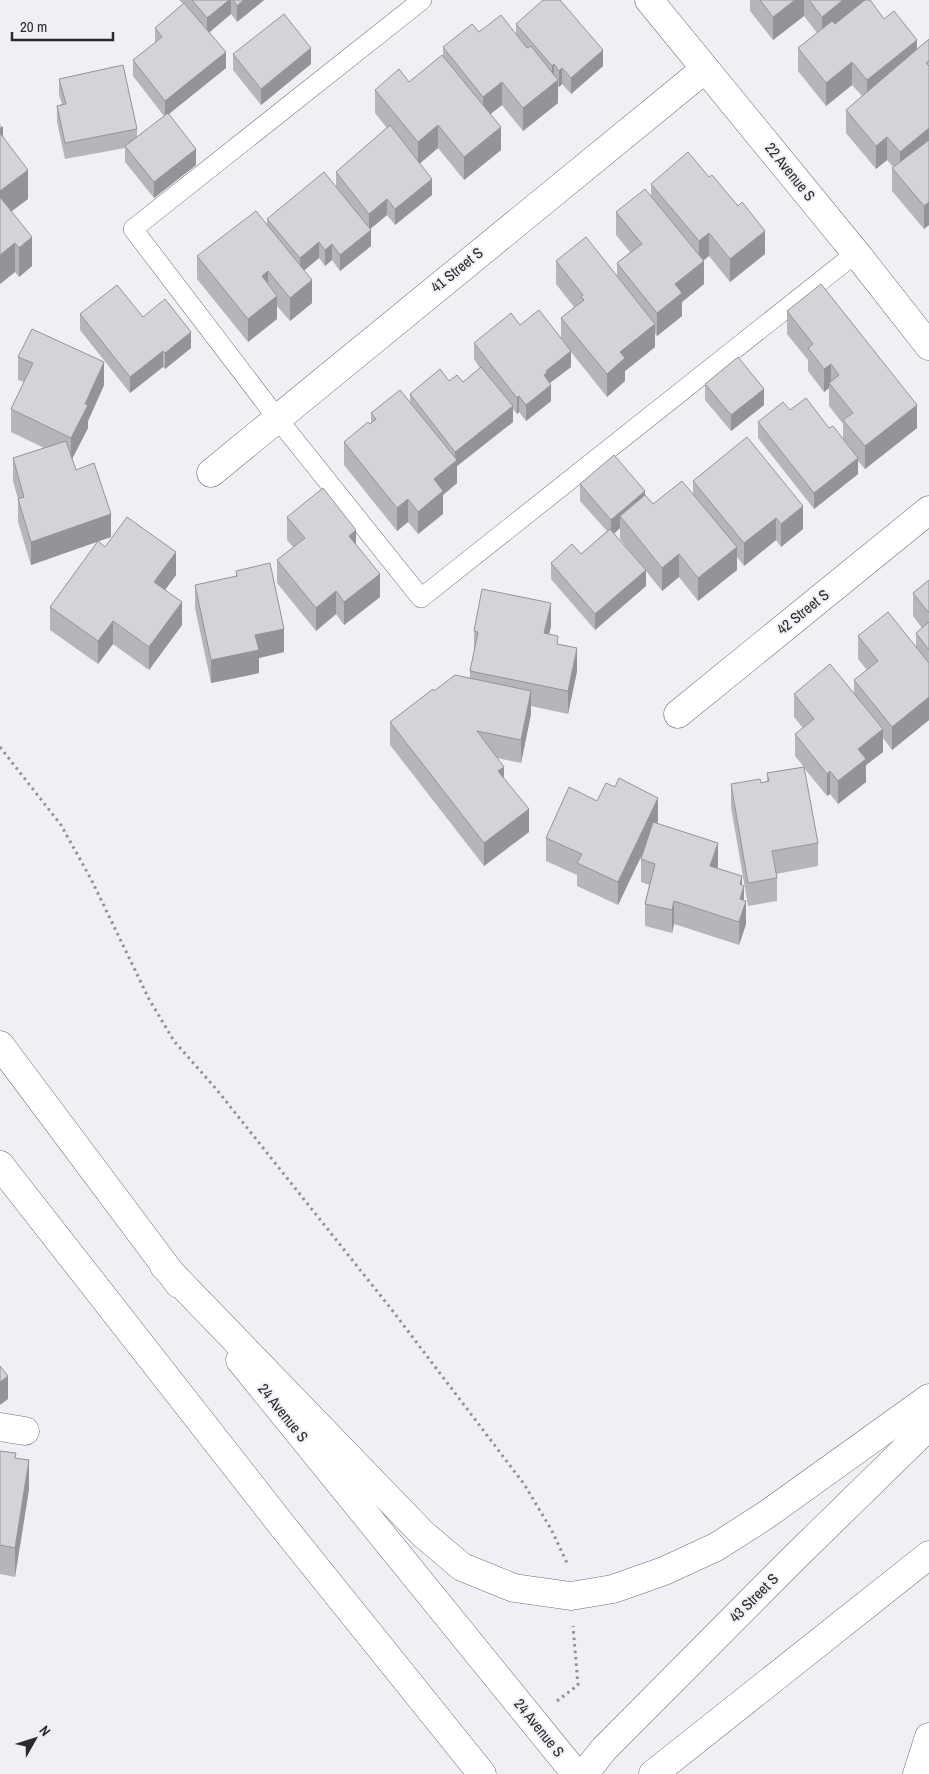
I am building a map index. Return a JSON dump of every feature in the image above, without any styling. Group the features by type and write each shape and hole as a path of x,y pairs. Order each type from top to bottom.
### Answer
{"main road":[{"name":"22 Avenue S","path":"649,0 856,253 929,346"},
{"name":"41 Street S","path":"211,473 705,68"},
{"name":"42 Street S","path":"678,714 929,510"},
{"name":"24 Avenue S","path":"0,1045 164,1266 576,1774"},
{"path":"0,1165 281,1524 482,1774"},
{"path":"164,1266 423,1534 462,1567 514,1588 571,1596 614,1589 672,1567 716,1547 766,1515 929,1398"},
{"name":"43 Street S","path":"584,1774 610,1743 793,1559 929,1426"},
{"path":"653,1774 929,1555"},
{"path":"917,1774 929,1737"}],"lane":[{"path":"422,0 133,229 277,418 421,598 856,253"}],"path":[{"path":"0,748 61,825 91,879 149,999 174,1041 217,1090 392,1310 524,1484 551,1529 569,1566"},
{"path":"559,1700 578,1685 573,1622"}],"building":[{"path":"192,0 229,0 207,18"},
{"path":"233,0 244,0 237,6"},
{"path":"543,0 560,0 603,50 571,78 562,68 559,71 554,64 552,66 516,24"},
{"path":"760,0 795,0 773,17"},
{"path":"809,0 843,0 822,17"},
{"path":"865,0 870,0 884,19 894,11 917,40 867,80 852,62 826,83 798,48 832,21 835,24"},
{"path":"184,3 226,52 165,101 133,60 162,37 155,28"},
{"path":"284,14 311,48 261,89 233,54"},
{"path":"501,15 527,48 531,46 558,80 523,108 502,82 483,97 443,47 472,24 479,32"},
{"path":"929,39 929,61 926,63 929,66 929,128 900,152 887,137 876,146 846,110"},
{"path":"442,55 501,127 464,157 438,125 418,142 375,90 399,69 409,82"},
{"path":"123,65 137,129 65,143 57,106 66,104 59,79"},
{"path":"168,113 196,149 154,182 125,146"},
{"path":"390,125 432,179 395,209 387,199 369,214 336,172"},
{"path":"0,133 28,170 0,191"},
{"path":"929,140 929,202 924,206 892,168"},
{"path":"688,152 709,177 712,175 738,206 742,202 765,231 730,259 709,233 699,241 651,184"},
{"path":"324,172 371,230 340,255 332,244 325,250 319,242 300,258 267,219"},
{"path":"645,189 704,261 675,284 682,293 657,313 617,263 642,244 616,212"},
{"path":"0,197 32,237 19,248 15,243 0,255"},
{"path":"256,211 312,280 290,298 268,271 262,276 277,296 248,319 197,256"},
{"path":"586,237 655,324 620,352 625,358 607,374 561,318 584,300 581,297 583,295 556,261"},
{"path":"821,284 917,405 865,446 843,420 853,413 829,383 839,375 831,364 824,369 808,348 813,344 787,311"},
{"path":"117,285 143,317 165,299 191,332 130,377 80,314"},
{"path":"539,310 571,351 546,371 547,373 544,375 551,385 526,405 519,396 517,398 474,343 511,313 520,325"},
{"path":"32,329 104,362 85,404 88,405 71,438 11,409 33,363 18,357"},
{"path":"738,357 764,389 731,415 705,384"},
{"path":"481,367 513,406 455,452 410,394 440,369 449,381 457,375 463,382"},
{"path":"400,390 457,460 434,479 443,491 418,512 408,499 397,508 344,442 368,422 370,424 376,419 371,413"},
{"path":"806,398 829,428 833,426 858,458 814,493 758,422 783,402 790,410"},
{"path":"747,437 803,506 781,524 776,518 744,543 693,481"},
{"path":"66,441 76,470 94,463 111,514 31,542 18,499 24,497 13,458"},
{"path":"614,455 645,491 611,520 580,484"},
{"path":"682,481 737,547 698,578 679,554 662,568 620,516 645,495 653,504"},
{"path":"323,488 356,530 349,536 380,574 344,602 336,591 316,608 277,560 305,538 287,517"},
{"path":"127,517 176,552 154,582 182,602 149,647 113,621 98,641 50,607 98,541 105,547"},
{"path":"610,529 646,570 595,614 551,563 572,544 581,554"},
{"path":"270,563 284,629 255,635 259,650 211,660 195,585 237,576 236,571"},
{"path":"929,580 929,613 913,593"},
{"path":"482,589 551,603 544,633 558,636 557,644 577,648 568,691 470,671 478,632 474,631"},
{"path":"888,612 929,663 929,697 892,727 854,680 878,661 858,636"},
{"path":"929,622 929,650 916,633"},
{"path":"830,664 883,729 858,749 866,759 838,781 830,771 827,774 795,734 814,719 794,694"},
{"path":"455,675 531,691 521,740 477,731 504,767 498,771 529,809 484,843 390,722 433,689 434,691"},
{"path":"804,767 818,843 772,851 777,878 748,883 731,784 760,779 761,783 769,781 767,773"},
{"path":"619,778 658,798 618,882 577,863 582,854 546,838 569,787 597,801 606,783 615,787"},
{"path":"653,822 718,843 710,866 742,876 740,884 744,886 740,899 746,901 739,922 674,901 672,910 645,904 655,864 641,859"},
{"path":"0,1366 8,1376 0,1382"},
{"path":"0,1451 16,1453 15,1458 29,1460 15,1548 0,1545"}]}
